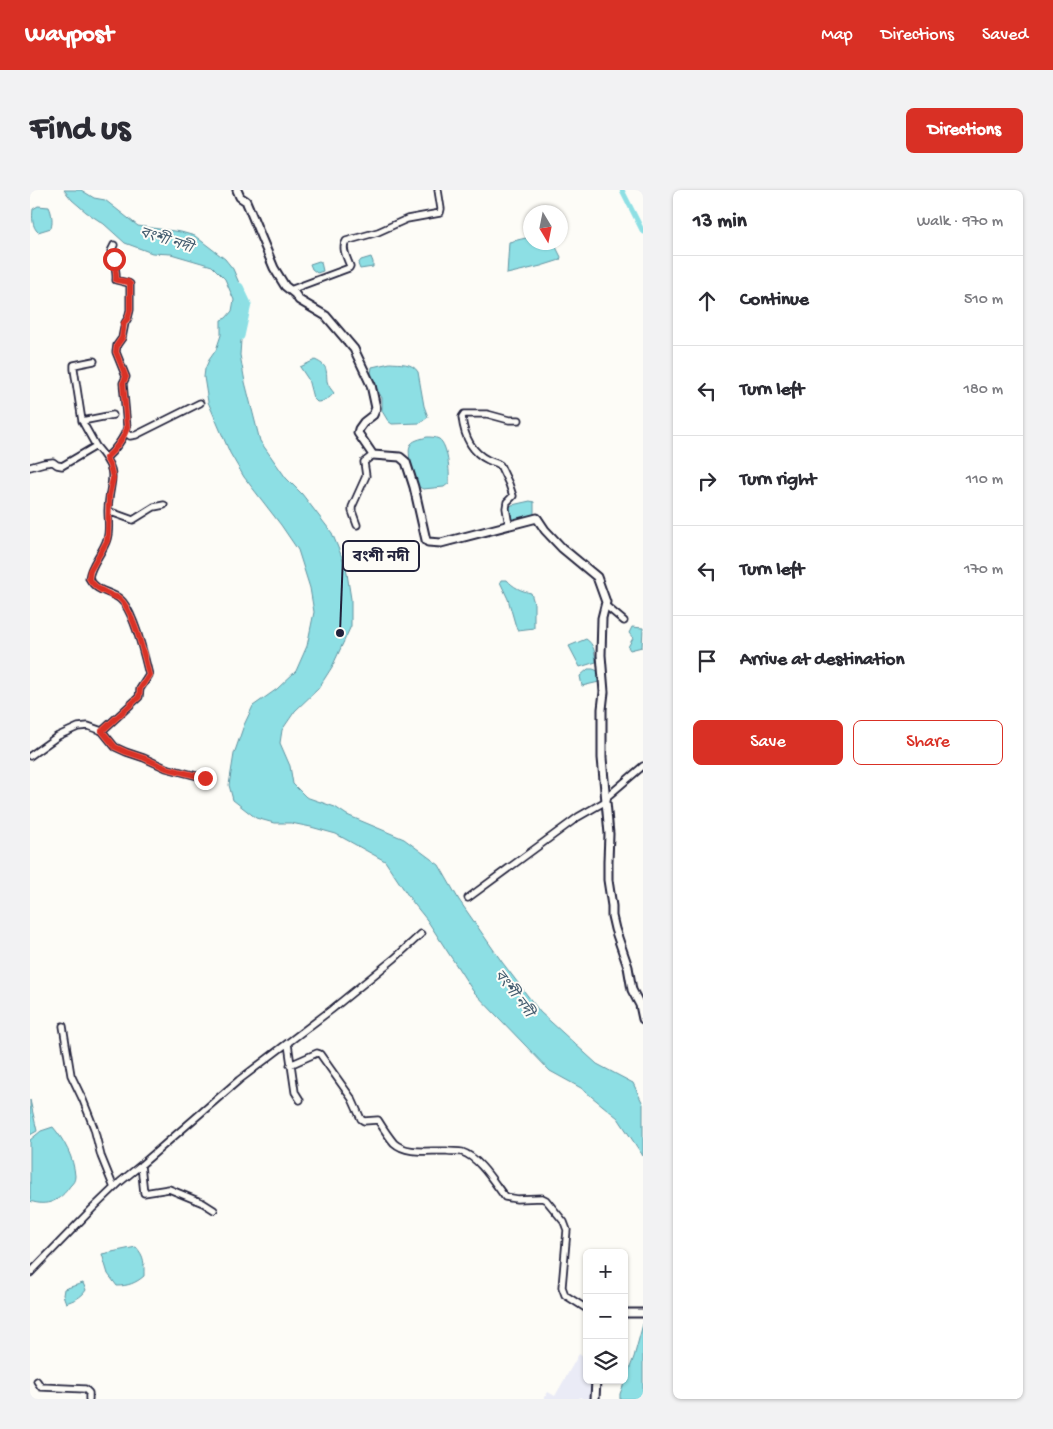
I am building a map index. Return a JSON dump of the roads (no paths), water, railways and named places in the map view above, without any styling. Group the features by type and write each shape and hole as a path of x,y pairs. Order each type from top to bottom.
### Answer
{"street":[{"path":"237,190 240,197 246,201 274,268 285,286 299,300 326,316 354,349 371,384 375,399 376,412 364,422 358,433 373,455"},
{"path":"290,290 349,268 344,248 346,240 378,232 407,219 440,212 438,190"},
{"path":"106,458 126,433 127,427 123,383 126,377 116,352 117,345 122,338 124,323 128,318 130,310 130,284 116,280 116,268 111,251 114,245"},
{"path":"94,361 74,365 82,421 96,446 106,458 113,478 109,496 107,541 92,567 89,578 97,588 120,598 127,608 138,635 149,675 140,689 139,697 102,731"},
{"path":"126,433 130,436 136,434 200,404"},
{"path":"510,525 506,512 507,502 512,496 509,484 500,465 487,460 472,448 466,436 462,417 464,414 487,414 509,420 519,420"},
{"path":"82,421 113,415"},
{"path":"30,468 53,462 62,466 96,446"},
{"path":"357,525 352,507 366,476 364,462 373,455 400,457 406,462 428,542 441,543 537,518 545,530 562,548 597,577 606,602 602,618 601,655 604,692 602,708 602,758 609,834 608,880 612,916 628,967 632,990 640,1005 643,1019"},
{"path":"108,511 133,520 154,507 164,505"},
{"path":"605,605 624,621"},
{"path":"30,756 58,736 78,727 88,726 102,731 115,747 126,752 166,768 205,778"},
{"path":"468,898 578,817 606,801 608,796 643,766"},
{"path":"30,1273 114,1188 239,1080 288,1044 422,934"},
{"path":"63,1026 71,1075 94,1128 101,1156 114,1188"},
{"path":"288,1044 295,1092 300,1100"},
{"path":"290,1065 317,1053 320,1054 352,1099 360,1119 378,1120 394,1142 402,1149 462,1152 473,1158 505,1197 518,1199 542,1198 546,1200 564,1222 567,1230 562,1287 565,1295 583,1306"},
{"path":"141,1165 144,1193 169,1189 203,1203 214,1210"},
{"path":"628,1313 643,1313"},
{"path":"38,1381 41,1387 85,1389 90,1393 89,1399"},
{"path":"595,1399 596,1384"}],"water":[{"path":"64,190 81,190 94,198 105,200 138,226 181,232 195,236 225,259 233,269 244,295 240,355 260,441 286,478 302,494 332,533 346,567 351,599 351,626 332,667 318,689 295,711 282,730 280,743 290,766 293,784 306,797 335,807 347,815 404,839 439,865 459,900 540,1012 597,1064 633,1083 643,1104 643,1156 618,1118 581,1088 550,1071 473,991 427,920 385,861 336,834 291,823 274,823 256,818 233,800 229,785 234,754 244,725 253,706 277,689 296,671 307,646 314,612 310,588 298,550 244,477 230,453 208,402 204,377 205,369 216,350 221,335 221,320 226,318 232,311 234,300 225,279 212,266 171,254 152,253 125,243 104,224 72,200"},
{"path":"38,206 49,207 52,220 51,228 38,232 34,225 33,209"},
{"path":"523,239 523,250 558,250 561,257 560,260 541,266 507,274 509,242"},
{"path":"371,257 373,267 360,269 358,264 361,260"},
{"path":"319,261 323,271 317,273 310,264"},
{"path":"315,360 326,368 327,383 334,393 331,397 320,402 313,398 308,379 300,367"},
{"path":"390,363 409,365 418,372 424,406 428,417 420,423 392,424 382,411 382,398 373,382 372,367"},
{"path":"427,437 439,439 444,447 448,460 449,483 444,487 423,489 417,486 415,482 409,449 415,441"},
{"path":"530,501 534,502 534,516 513,522 510,519 508,508 512,505"},
{"path":"501,580 507,580 512,585 531,593 534,603 534,628 518,630 508,599 500,582"},
{"path":"632,627 643,628 642,647 630,650 628,647 633,638 629,633"},
{"path":"586,639 595,652 596,662 580,667 569,646"},
{"path":"588,669 598,671 601,679 599,682 582,686 580,676"},
{"path":"30,1100 37,1131 30,1135"},
{"path":"53,1127 65,1143 71,1156 75,1179 62,1196 47,1203 36,1203 30,1201 30,1140 41,1131"},
{"path":"136,1247 144,1264 144,1276 132,1284 117,1286 108,1274 102,1254"},
{"path":"83,1283 86,1290 84,1293 66,1303 63,1295 64,1289"},
{"path":"643,1324 643,1399 620,1399 624,1384 628,1384 628,1373"}],"waterway":[{"path":"622,190 643,232"},
{"name":"বংশী নদী","path":"239,287 247,304 240,336"}],"place":[{"name":"বংশী নদী","path":"340,633"}]}
